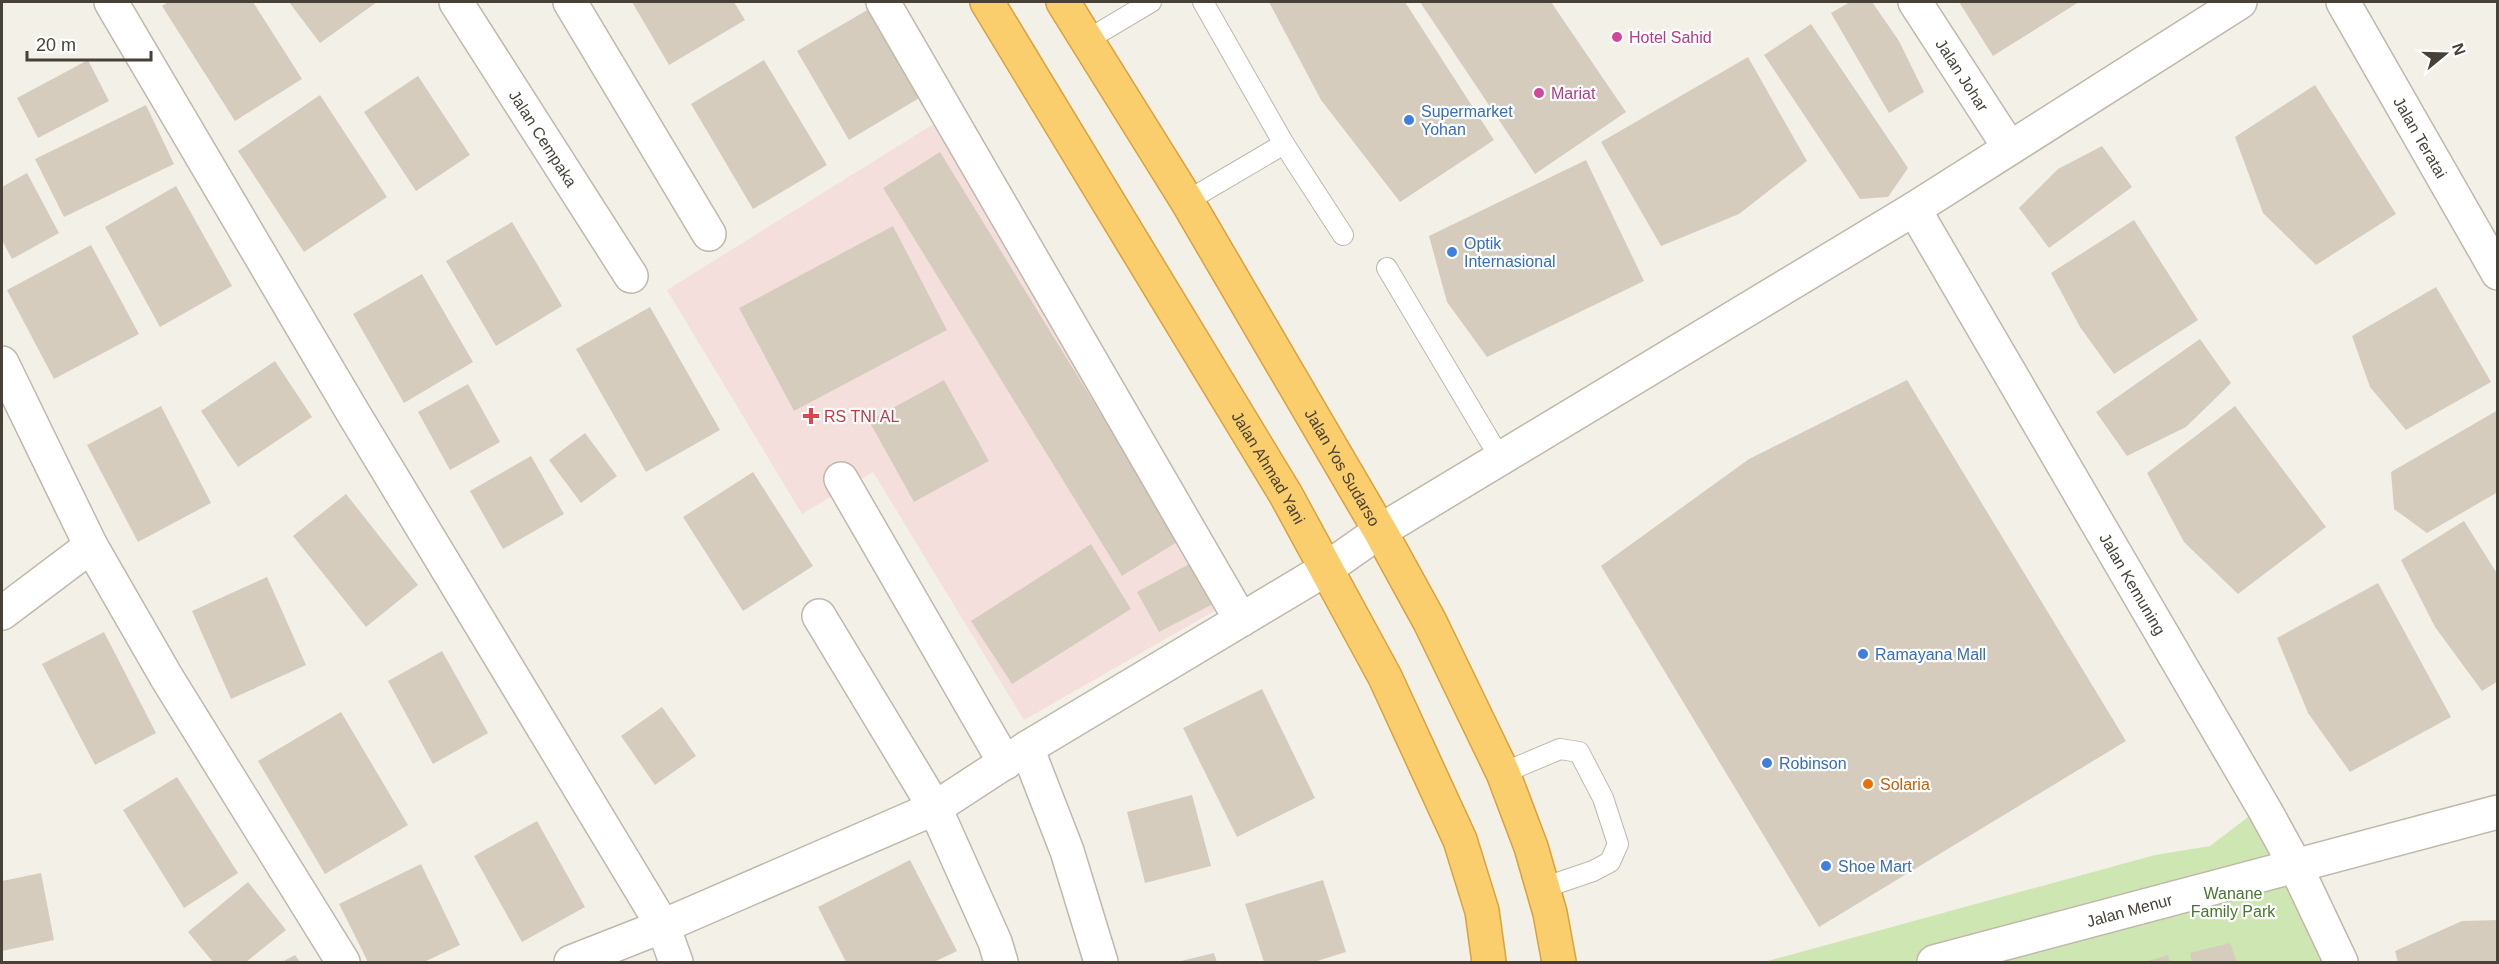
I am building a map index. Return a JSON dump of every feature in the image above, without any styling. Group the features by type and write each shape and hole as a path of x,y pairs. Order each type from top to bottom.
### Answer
{"highway":[{"name":"Jalan Ahmad Yani","path":"987,2 1286,495 1384,677 1460,840 1482,911 1489,963"},
{"name":"Jalan Yos Sudarso","path":"1063,2 1187,201 1380,531 1430,622 1503,773 1531,847 1550,913 1559,963"}],"street":[{"path":"111,2 352,411 663,926 675,963"},
{"name":"Jalan Cempaka","path":"456,2 631,276"},
{"path":"570,2 709,234"},
{"path":"883,2 1241,620"},
{"name":"Jalan Johar","path":"1915,2 2009,147"},
{"path":"571,963 663,926 935,808 1016,755 1326,569 1380,531 1914,209 2240,2"},
{"name":"Jalan Teratai","path":"2343,2 2498,273"},
{"name":"Jalan Kemuning","path":"1914,209 2295,865 2342,963"},
{"path":"2,363 91,546 167,678 343,963"},
{"path":"841,479 1016,755 1067,851 1101,963"},
{"path":"2,613 91,546"},
{"path":"819,616 935,808 995,942 1001,963"},
{"name":"Jalan Menur","path":"1934,963 2498,812"}],"lane":[{"path":"1087,40 1151,2"},
{"path":"1203,2 1284,144 1343,235"},
{"path":"1187,201 1284,144"},
{"path":"1387,268 1500,458"},
{"path":"1503,773 1560,749 1579,752 1603,798 1618,844 1610,862 1593,871 1543,888"}],"shaded area":[{"name":"RS TNI AL","path":"961,107 1244,594 1024,720 873,472 802,514 667,290","holes":["940,153 1179,541 1123,576 883,188","893,227 947,330 794,411 740,308","944,380 989,461 914,502 869,421","1091,545 1131,609 1012,684 972,621","1191,563 1212,604 1159,632 1138,592"]}],"green space":[{"name":"Wanane Family Park","path":"2256,811 2333,962 1764,962 2155,855 2210,846"}],"building":[{"path":"168,2 253,2 302,79 235,121 162,6"},
{"path":"289,2 377,2 320,43"},
{"path":"632,2 734,2 745,20 669,65"},
{"name":"Supermarket Yohan","path":"1269,2 1405,2 1494,140 1400,202 1321,100"},
{"path":"1420,2 1551,2 1626,112 1535,174"},
{"path":"1850,2 1872,2 1899,41 1924,92 1889,113 1831,13"},
{"path":"1959,2 2079,2 1993,56"},
{"path":"869,9 921,97 849,140 797,51"},
{"path":"1811,24 1908,168 1888,197 1860,199 1764,55"},
{"path":"1748,57 1807,161 1739,214 1661,246 1601,142"},
{"path":"88,60 109,101 38,138 17,98"},
{"path":"764,60 827,165 753,209 691,104"},
{"path":"418,76 470,155 416,191 364,112"},
{"path":"2315,85 2396,214 2316,265 2263,213 2235,137"},
{"path":"320,95 387,197 304,252 238,151"},
{"path":"146,105 174,164 64,217 35,159"},
{"path":"2102,146 2132,187 2049,248 2019,208 2058,169"},
{"path":"940,152 1179,541 1122,576 883,188"},
{"path":"1586,160 1644,281 1487,357 1447,302 1429,236"},
{"path":"27,173 59,233 12,259 2,240 2,187"},
{"path":"176,186 232,286 160,327 105,227"},
{"path":"2134,220 2198,320 2114,374 2080,327 2051,273"},
{"path":"512,222 562,306 496,346 446,261"},
{"path":"893,226 947,330 794,411 739,308"},
{"path":"91,245 139,334 54,379 7,290"},
{"path":"422,274 473,362 404,403 353,314"},
{"path":"2436,287 2491,382 2406,430 2370,387 2352,336"},
{"path":"650,307 720,430 646,472 576,349"},
{"path":"2200,339 2231,383 2186,427 2127,456 2096,412"},
{"path":"275,361 312,417 238,467 201,411"},
{"path":"944,380 989,461 914,502 869,421"},
{"name":"Ramayana Mall","path":"1907,380 2126,741 1819,927 1601,566 1749,459"},
{"path":"468,384 500,442 450,470 418,412"},
{"path":"161,406 211,503 138,542 87,445"},
{"path":"2235,406 2326,527 2238,594 2184,542 2147,473"},
{"path":"2498,410 2498,492 2427,533 2394,509 2391,472"},
{"path":"585,433 617,476 581,503 549,460"},
{"path":"531,456 564,514 503,549 470,491"},
{"path":"753,472 813,566 743,611 683,517"},
{"path":"346,494 418,585 366,627 293,536"},
{"path":"2464,521 2498,575 2498,681 2482,691 2435,627 2401,560"},
{"path":"1091,544 1131,609 1012,684 971,621"},
{"path":"1191,563 1213,604 1159,632 1137,592"},
{"path":"267,577 306,665 231,699 192,611"},
{"path":"2378,583 2451,717 2350,772 2308,713 2277,638"},
{"path":"104,632 156,733 95,765 42,664"},
{"path":"442,651 488,733 433,764 388,681"},
{"path":"1262,689 1315,798 1237,837 1183,728"},
{"path":"662,707 696,756 655,785 621,736"},
{"path":"341,712 408,825 325,874 258,761"},
{"path":"177,777 238,873 184,908 123,810"},
{"path":"1192,795 1211,866 1145,883 1127,812"},
{"path":"537,821 585,907 522,942 474,856"},
{"path":"910,860 957,951 934,962 846,962 818,907"},
{"path":"421,864 460,945 424,962 368,962 339,904"},
{"path":"41,873 54,940 2,951 2,881"},
{"path":"1323,880 1346,952 1314,962 1264,962 1245,904"},
{"path":"248,882 286,930 246,962 213,962 188,932"},
{"path":"2498,920 2498,962 2398,962 2395,951 2462,921"},
{"path":"2230,943 2237,962 2192,962 2190,953"},
{"path":"1214,953 1217,962 1177,962"},
{"path":"295,955 300,962 282,962"},
{"path":"2168,955 2170,962 2145,962"}],"place":[{"name":"Hotel Sahid","path":"1617,37"},
{"name":"Mariat","path":"1539,93"},
{"name":"Supermarket Yohan","path":"1409,120"},
{"name":"Optik Internasional","path":"1452,252"},
{"name":"RS TNI AL","path":"811,416"},
{"name":"Ramayana Mall","path":"1863,654"},
{"name":"Robinson","path":"1767,763"},
{"name":"Solaria","path":"1868,784"},
{"name":"Shoe Mart","path":"1826,866"}]}
